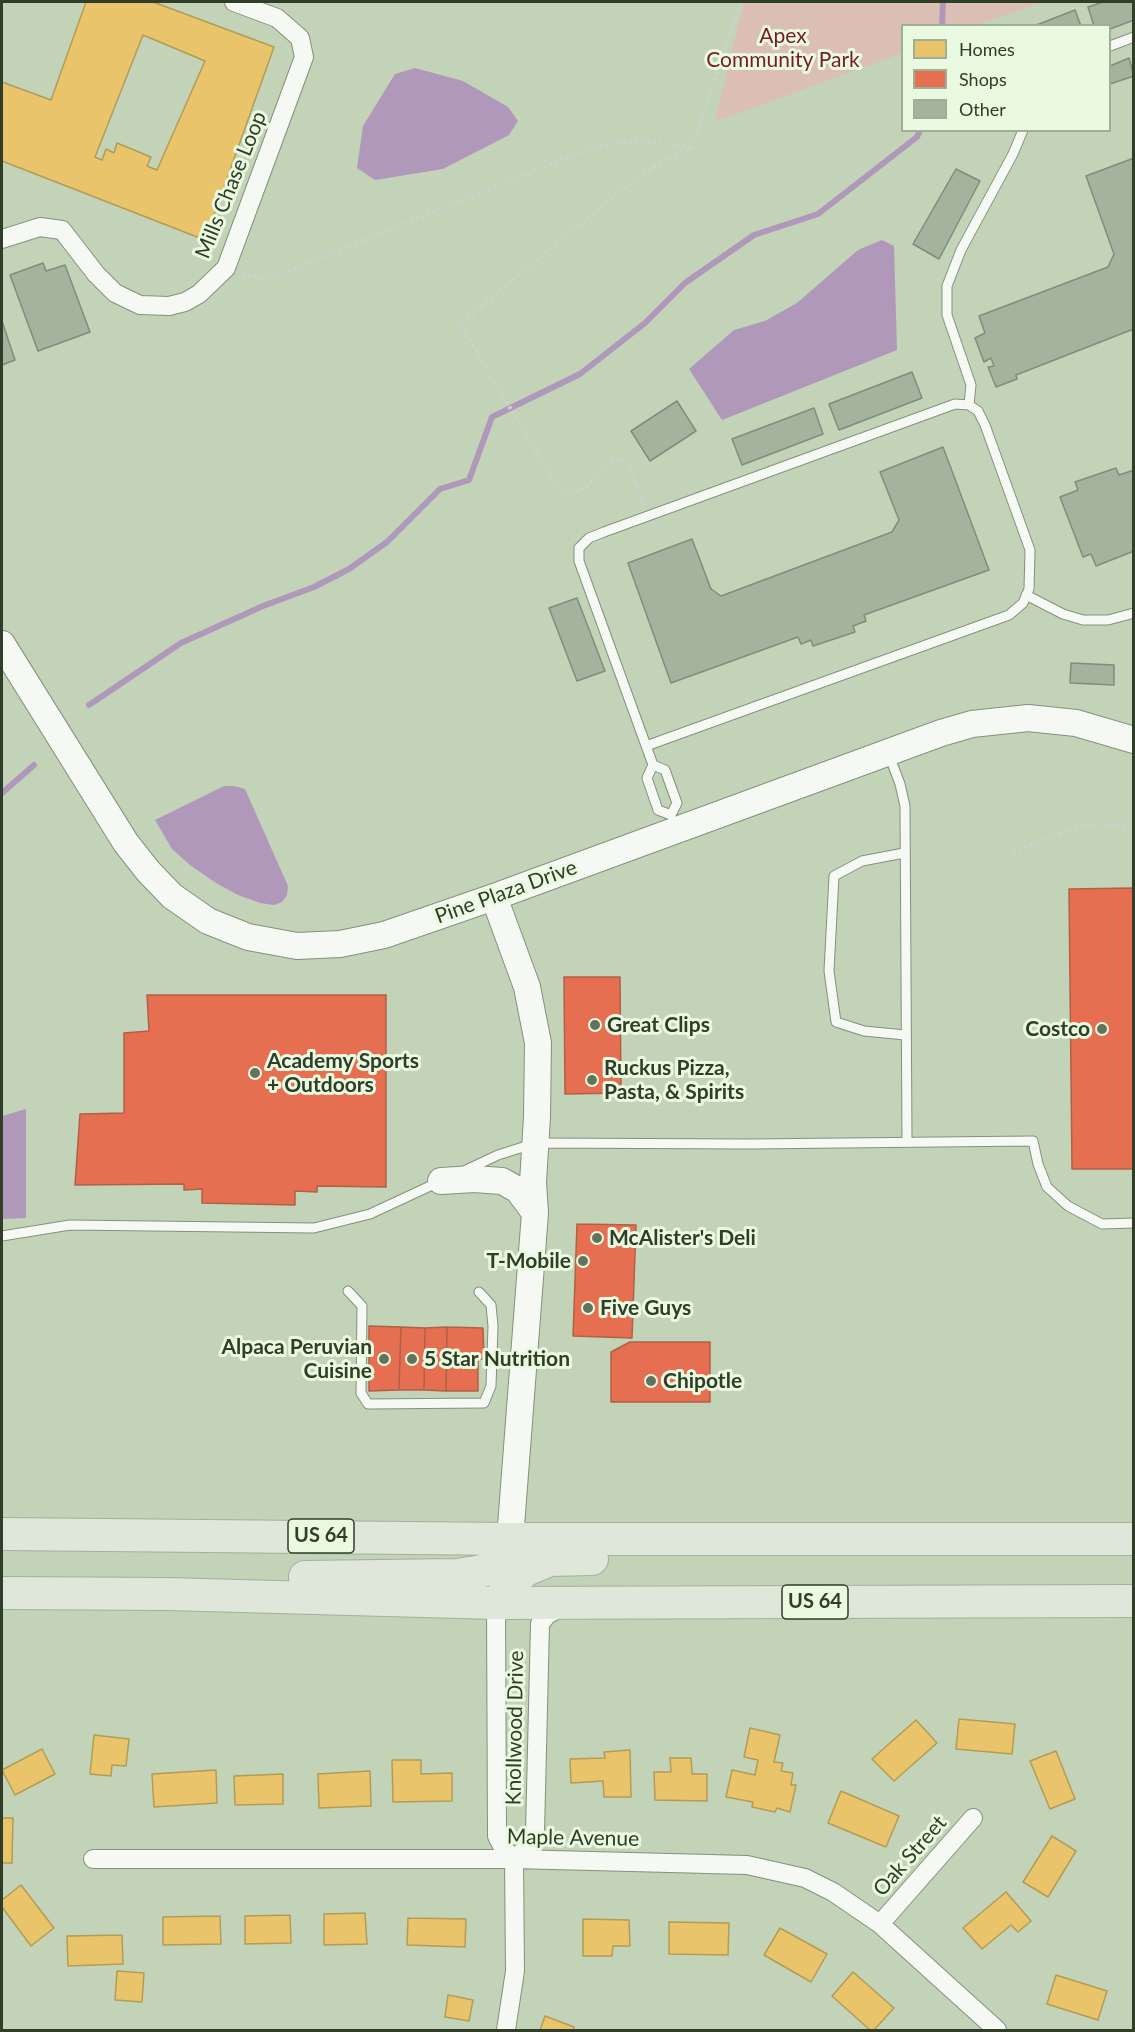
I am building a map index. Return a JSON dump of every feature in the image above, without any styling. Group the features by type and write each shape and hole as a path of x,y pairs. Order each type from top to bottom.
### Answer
{"highway":[{"name":"US 64","path":"2,1534 510,1539 1134,1539"},
{"path":"496,1603 526,1570 550,1560 806,1552 901,1538"},
{"path":"125,1594 174,1585 291,1578 457,1575 497,1566 505,1555 510,1539"},
{"name":"US 64","path":"2,1593 496,1603 1134,1601"}],"street":[{"name":"Mills Chase Loop","path":"2,239 40,227 62,230 96,274 115,293 140,305 169,306 185,302 199,294 226,268 304,57 300,38 276,18 234,2"},
{"name":"Pine Plaza Drive","path":"2,644 126,843 172,896 208,921 248,937 297,946 340,944 384,935 494,897 673,823 972,724 1028,718 1076,723 1133,738"},
{"path":"494,897 526,987 536,1030 538,1070 533,1182 535,1213 510,1539"},
{"path":"441,1181 474,1179 502,1181 518,1190 535,1213"},
{"name":"Knollwood Drive","path":"496,1603 497,1836 503,1848 514,1858 530,1845 535,1832 540,1624 547,1616 567,1603"},
{"name":"Oak Street","path":"880,1924 973,1818"},
{"path":"506,2031 515,1971 514,1858"},
{"name":"Maple Avenue","path":"93,1859 514,1858 747,1865 805,1878 833,1892 880,1924 997,2031"}],"lane":[{"path":"1111,46 1134,37"},
{"path":"969,405 971,385 947,315 947,286 961,250 1013,154 1022,132"},
{"path":"646,746 1009,615 1023,603 1029,589 1030,550 978,411 969,405 955,404 589,538 579,548 579,561 652,765 647,778 658,810 673,823 677,803 665,770 652,765"},
{"path":"1026,595 1063,614 1083,620 1108,620 1134,613"},
{"path":"888,752 900,784 904,806 907,1143"},
{"path":"904,853 862,861 834,876 829,971 836,1022 864,1031 906,1035"},
{"path":"2,1236 70,1225 315,1228 370,1214 498,1155 536,1143 1033,1141 1038,1164 1047,1187 1068,1206 1102,1224 1134,1223"},
{"path":"348,1291 362,1306 361,1393 368,1404 484,1403 491,1386 493,1326 491,1305 479,1292"}],"path":[{"path":"648,516 629,465 622,460 612,460 606,464 589,485 574,493 561,491 550,477 460,324 630,183 655,166 691,148 741,2"},
{"path":"226,268 263,279 593,147 644,140 691,148"},
{"path":"1012,852 1087,825 1114,824 1134,828"}],"green space":[{"name":"Apex Community Park","path":"744,2 1042,2 980,24 901,24 901,53 715,122"}],"shaded area":[{"path":"415,68 463,81 508,107 518,121 509,135 443,169 375,180 357,168 363,126 395,74"},
{"path":"882,240 894,246 897,350 722,420 689,369 734,330 765,321 797,303 858,250"},
{"path":"224,786 245,789 288,886 287,895 282,902 274,905 260,903 238,895 216,883 172,849 155,820"},
{"path":"26,1109 26,1218 2,1219 2,1116"}],"building: Homes":[{"path":"86,2 153,2 274,47 205,240 2,161 2,82 51,100","holes":["143,35 205,61 157,170 147,166 151,157 117,143 114,153 106,149 102,160 95,157"]},
{"path":"959,1719 1015,1724 1012,1754 956,1749"},
{"path":"916,1720 937,1743 894,1781 872,1759"},
{"path":"750,1728 780,1735 774,1762 783,1763 781,1771 793,1773 791,1785 796,1785 790,1812 777,1808 775,1812 752,1807 753,1802 726,1797 732,1770 755,1775 758,1760 744,1757"},
{"path":"94,1735 129,1739 126,1766 112,1765 111,1776 90,1774"},
{"path":"42,1749 55,1774 15,1795 2,1770"},
{"path":"630,1750 631,1797 604,1797 603,1781 571,1783 570,1759 605,1758 604,1752"},
{"path":"1056,1751 1075,1799 1050,1809 1030,1761"},
{"path":"670,1758 691,1758 692,1774 707,1774 707,1801 655,1800 654,1772 671,1772"},
{"path":"392,1760 421,1760 421,1774 452,1773 452,1801 393,1802"},
{"path":"216,1770 217,1803 154,1807 152,1774"},
{"path":"370,1771 371,1806 319,1808 318,1774"},
{"path":"283,1774 283,1804 235,1805 234,1776"},
{"path":"841,1791 899,1816 886,1847 828,1823"},
{"path":"2,1818 13,1818 12,1863 2,1863"},
{"path":"1052,1836 1076,1851 1048,1897 1023,1882"},
{"path":"21,1885 54,1928 31,1946 2,1907 2,1900"},
{"path":"1006,1892 1031,1921 1018,1932 1011,1925 982,1949 963,1928"},
{"path":"365,1913 367,1944 324,1945 324,1914"},
{"path":"290,1915 291,1943 245,1944 245,1916"},
{"path":"220,1916 221,1944 163,1945 163,1917"},
{"path":"408,1918 466,1919 465,1947 407,1945"},
{"path":"583,1919 629,1920 630,1946 613,1946 612,1956 583,1956"},
{"path":"669,1922 729,1923 728,1955 669,1954"},
{"path":"780,1928 827,1954 811,1982 764,1955"},
{"path":"122,1935 123,1964 68,1966 67,1936"},
{"path":"117,1971 144,1973 142,2002 115,2000"},
{"path":"853,1972 894,2008 874,2030 870,2030 832,1996"},
{"path":"1056,1975 1107,1991 1098,2020 1047,2004"},
{"path":"448,1995 473,2000 469,2021 445,2017"},
{"path":"545,2016 574,2027 573,2030 540,2030"}],"building: Shops":[{"name":"Costco","path":"1134,888 1134,1169 1072,1169 1069,889"},
{"path":"564,977 620,977 621,1093 565,1094"},
{"name":"Academy Sports + Outdoors","path":"147,995 386,995 386,1187 317,1186 317,1192 295,1191 295,1205 202,1203 202,1189 184,1190 184,1184 75,1185 80,1114 124,1113 124,1033 149,1031"},
{"path":"577,1224 636,1225 632,1338 573,1336"},
{"name":"Alpaca Peruvian Cuisine","path":"369,1326 401,1327 399,1390 369,1391"},
{"name":"5 Star Nutrition","path":"401,1327 425,1328 424,1390 399,1390"},
{"path":"447,1327 483,1328 484,1359 478,1359 478,1391 446,1391"},
{"path":"447,1327 446,1391 424,1390 425,1328"},
{"path":"630,1342 710,1342 710,1402 611,1402 611,1352"}],"building: Other":[{"path":"1103,2 1134,2 1134,20 1111,29 1111,24 1093,24 1088,7"},
{"path":"1075,10 1080,24 1039,24"},
{"path":"1129,58 1134,76 1111,84 1111,66"},
{"path":"1134,158 1134,332 1131,330 1016,375 1017,379 996,387 988,367 994,366 991,358 984,362 975,338 985,333 979,316 1108,267 1114,254 1086,176"},
{"path":"956,169 980,181 939,259 913,244"},
{"path":"43,263 46,271 65,265 90,332 38,351 10,275"},
{"path":"2,321 15,360 2,365"},
{"path":"912,372 922,398 839,430 829,404"},
{"path":"677,401 696,431 650,461 631,431"},
{"path":"814,408 823,434 742,465 732,439"},
{"path":"943,447 989,570 864,615 866,621 853,626 855,632 813,646 811,640 801,644 798,637 671,683 628,563 692,539 711,589 721,596 892,532 899,520 880,472"},
{"path":"1116,468 1119,475 1134,470 1134,551 1096,566 1091,554 1083,557 1060,497 1078,490 1075,482"},
{"path":"577,598 605,671 577,681 549,608"},
{"path":"1071,663 1114,665 1114,685 1070,683"}],"waterway":[{"path":"942,24 943,2"},
{"path":"89,705 181,643 263,606 314,587 349,569 387,542 440,489 469,480 492,417 580,374 645,323 685,283 754,235 818,214 917,137 919,132"},
{"path":"2,793 34,765"}],"place":[{"name":"Great Clips","path":"595,1025"},
{"name":"Costco","path":"1102,1029"},
{"name":"Academy Sports + Outdoors","path":"255,1073"},
{"name":"Ruckus Pizza, Pasta, & Spirits","path":"592,1080"},
{"name":"McAlister's Deli","path":"597,1238"},
{"name":"T-Mobile","path":"583,1261"},
{"name":"Five Guys","path":"588,1308"},
{"name":"Alpaca Peruvian Cuisine","path":"384,1359"},
{"name":"5 Star Nutrition","path":"412,1359"},
{"name":"Chipotle","path":"651,1381"}]}
